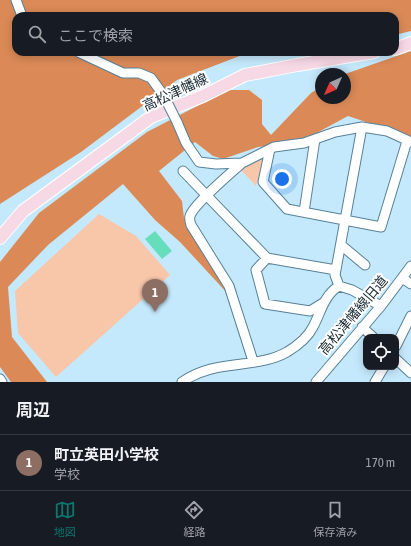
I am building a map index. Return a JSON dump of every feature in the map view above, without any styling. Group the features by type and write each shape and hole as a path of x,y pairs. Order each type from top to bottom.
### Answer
{"main road":[{"path":"399,47 411,43"},
{"name":"高松津幡線","path":"0,238 23,211 151,117 203,96 245,75 350,56"}],"street":[{"path":"16,0 20,12"},
{"path":"87,56 123,73 139,73 151,78 164,96 186,143 199,162 216,164 242,163"},
{"path":"253,361 229,286 190,225 189,217 193,210 242,163 270,149 274,147 304,143 335,132 362,127 386,131 409,141 381,227 346,219 287,209 263,182 270,149"},
{"path":"339,286 335,275 362,127"},
{"path":"304,212 315,139"},
{"path":"183,171 267,258 336,270"},
{"path":"341,245 365,265"},
{"path":"267,258 256,270 265,304 310,311 323,303"},
{"name":"高松津幡線旧道","path":"316,382 362,326 381,306 411,266"},
{"path":"402,278 411,284"},
{"path":"184,381 200,372 220,366 274,358 287,351 303,340 313,327 323,303 334,288 339,286 352,290 381,306"},
{"path":"399,340 411,316"},
{"path":"362,326 370,334"},
{"path":"399,362 411,374"},
{"path":"375,382 382,370"}],"shaded area":[{"path":"0,0 411,0 411,31 399,34 399,12 12,12 12,56 240,56 177,80 81,152 0,204"},
{"path":"411,51 411,137 348,116 300,142 258,147 223,159 213,156 195,142 159,171 182,201 184,218 226,286 228,294 180,242 155,220 123,184 48,245 8,287 12,337 47,382 11,382 0,367 0,262 39,213 147,132 228,90 249,90 262,100 262,124 271,135 315,91 315,104 351,104 351,72"},
{"path":"261,157 264,159 256,186 240,169"},
{"path":"99,214 136,236 170,275 56,377 18,333 15,291"},
{"path":"155,231 172,251 162,259 145,239"}],"place":[{"name":"町立英田小学校","path":"155,312"}]}
